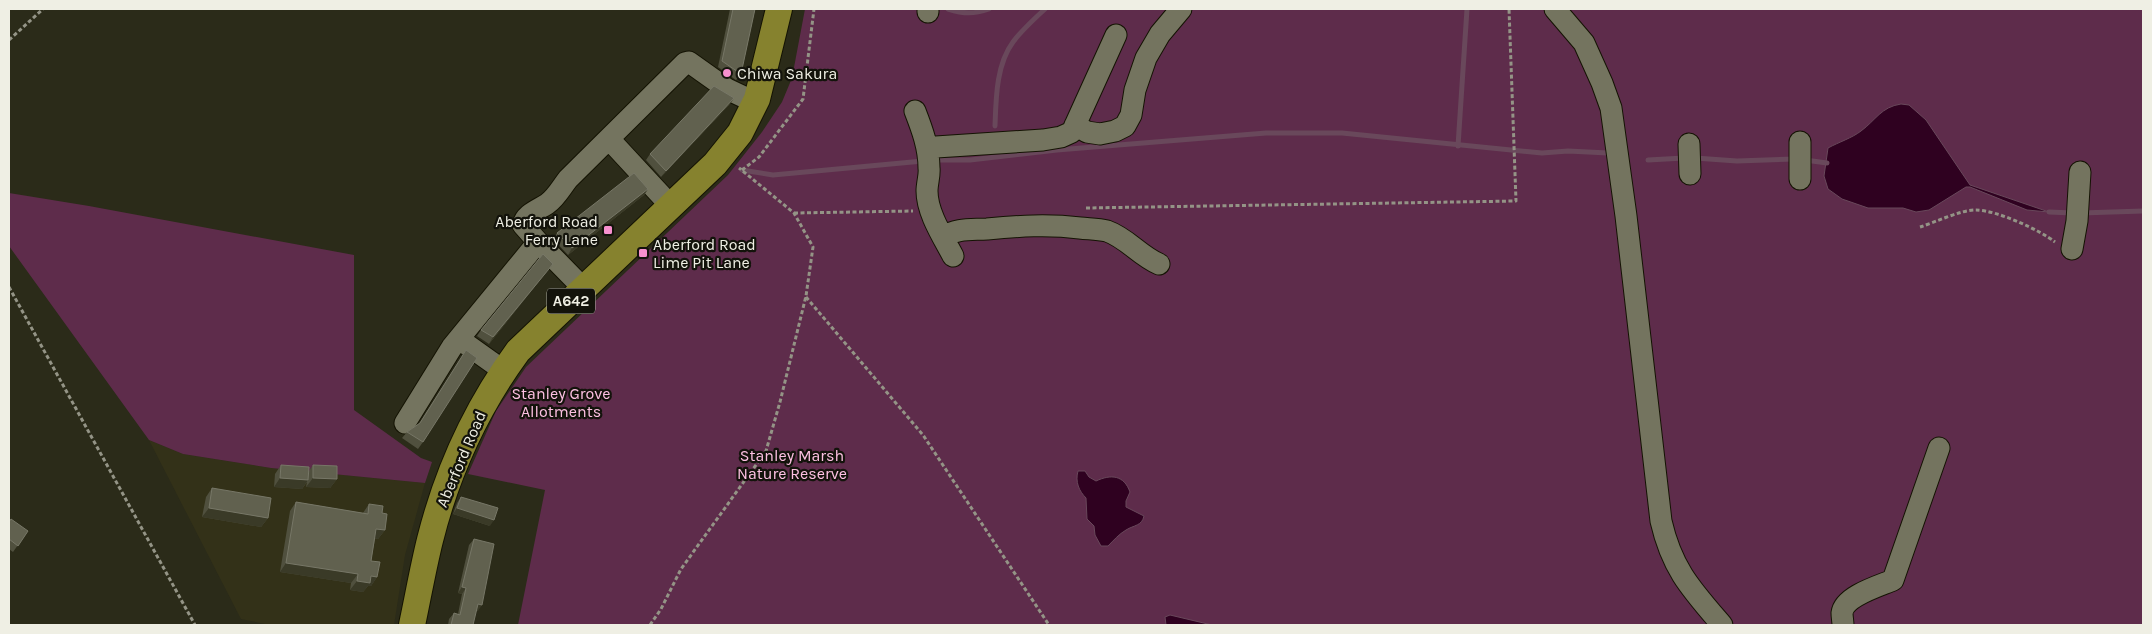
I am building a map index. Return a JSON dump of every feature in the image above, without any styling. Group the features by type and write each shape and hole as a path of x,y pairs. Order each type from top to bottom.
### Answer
{"main road":[{"name":"Aberford Road","path":"412,625 430,538 450,478 472,424 504,371 518,352 715,164 740,133 757,99 779,9"}],"lane":[{"path":"1075,125 1087,132 1100,134 1115,132 1126,126 1131,115 1135,90 1146,58 1160,34 1181,9"},
{"path":"1555,9 1584,43 1611,108 1626,216 1660,521 1664,538 1672,560 1688,587 1722,625"},
{"path":"929,159 936,147 1061,137 1072,132 1116,35"},
{"path":"584,289 538,242 523,225 523,221 532,212 554,198 568,179 685,63 689,62 727,89 746,98"},
{"path":"915,111 929,159 927,191 932,211 953,256"},
{"path":"609,139 671,206"},
{"path":"1800,146 1800,175"},
{"path":"2067,248 2078,211 2080,172"},
{"path":"943,237 950,232 966,229 1008,226 1057,225 1088,228 1106,231 1119,237 1151,261 1159,264"},
{"path":"405,423 459,339 538,242"},
{"path":"459,339 504,371"},
{"path":"1843,625 1842,612 1846,604 1855,596 1893,580 1939,448"}],"path":[{"path":"9,40 43,9"},
{"path":"650,625 661,609 681,569 766,451 780,402 806,296 813,247 794,213 742,170 759,158 803,99 814,9"},
{"path":"1080,208 1516,201 1509,9"},
{"path":"1920,227 1976,210 2027,225 2067,248"},
{"path":"794,213 932,211"},
{"path":"9,287 195,625"},
{"path":"806,296 923,435 1049,625"}],"shaded area":[{"path":"1901,104 1909,105 1926,120 1970,185 2049,212 2027,210 1970,187 1966,187 1929,210 1916,212 1903,208 1868,208 1842,199 1828,189 1824,176 1828,148 1850,138 1888,108"},
{"path":"149,440 183,454 271,468 425,483 405,555 394,625 270,625 241,619"},
{"path":"1078,471 1085,471 1089,477 1096,481 1107,477 1121,479 1130,492 1126,501 1126,507 1144,516 1141,522 1123,532 1108,546 1101,546 1095,535 1094,526 1087,519 1086,498 1078,486"},
{"path":"1170,615 1212,625 1166,625 1165,617"}],"green space":[{"path":"805,9 2143,9 2143,625 518,625 545,490 468,474 496,411 526,367 728,175 762,132 782,102 792,78"},
{"path":"9,193 354,255 354,410 421,458 432,462 425,483 271,468 183,454 149,440 9,246"}],"building":[{"path":"733,9 755,9 741,74 722,61"},
{"path":"714,86 734,98 666,171 650,154"},
{"path":"634,173 648,189 572,248 557,233"},
{"path":"543,254 553,264 493,337 481,330"},
{"path":"466,350 477,358 423,442 407,432 420,423"},
{"path":"281,465 309,467 308,480 280,478"},
{"path":"313,465 337,466 337,479 313,478"},
{"path":"212,488 271,498 268,518 209,508"},
{"path":"461,497 498,508 494,520 457,508"},
{"path":"296,502 368,514 369,504 383,506 382,513 387,514 385,530 376,529 371,561 380,562 377,577 371,576 370,583 357,581 358,574 286,563"},
{"path":"11,519 28,531 18,546 9,539 9,522"},
{"path":"474,539 494,544 482,605 478,604 473,625 451,625 454,613 460,615 466,588 462,587"}],"waterway":[{"path":"948,9 969,13 989,9"},
{"path":"995,126 998,82 1007,51 1020,33 1045,9"},
{"path":"1458,146 1467,9"},
{"path":"934,160 970,160 1057,150 1266,133 1342,133 1542,153 1568,151 1608,153"},
{"path":"1648,160 1684,158"},
{"path":"1695,158 1737,161 1794,159"},
{"path":"1805,160 1827,163"},
{"path":"742,170 773,175 923,161"},
{"path":"2081,213 2143,211"},
{"path":"2049,212 2073,213"}],"place":[{"name":"Chiwa Sakura","path":"727,73"},
{"name":"Aberford Road Ferry Lane","path":"608,230"},
{"name":"Aberford Road Lime Pit Lane","path":"643,253"}],"park label":[{"name":"Stanley Grove Allotments","path":"561,402"},
{"name":"Stanley Marsh Nature Reserve","path":"792,464"}]}
